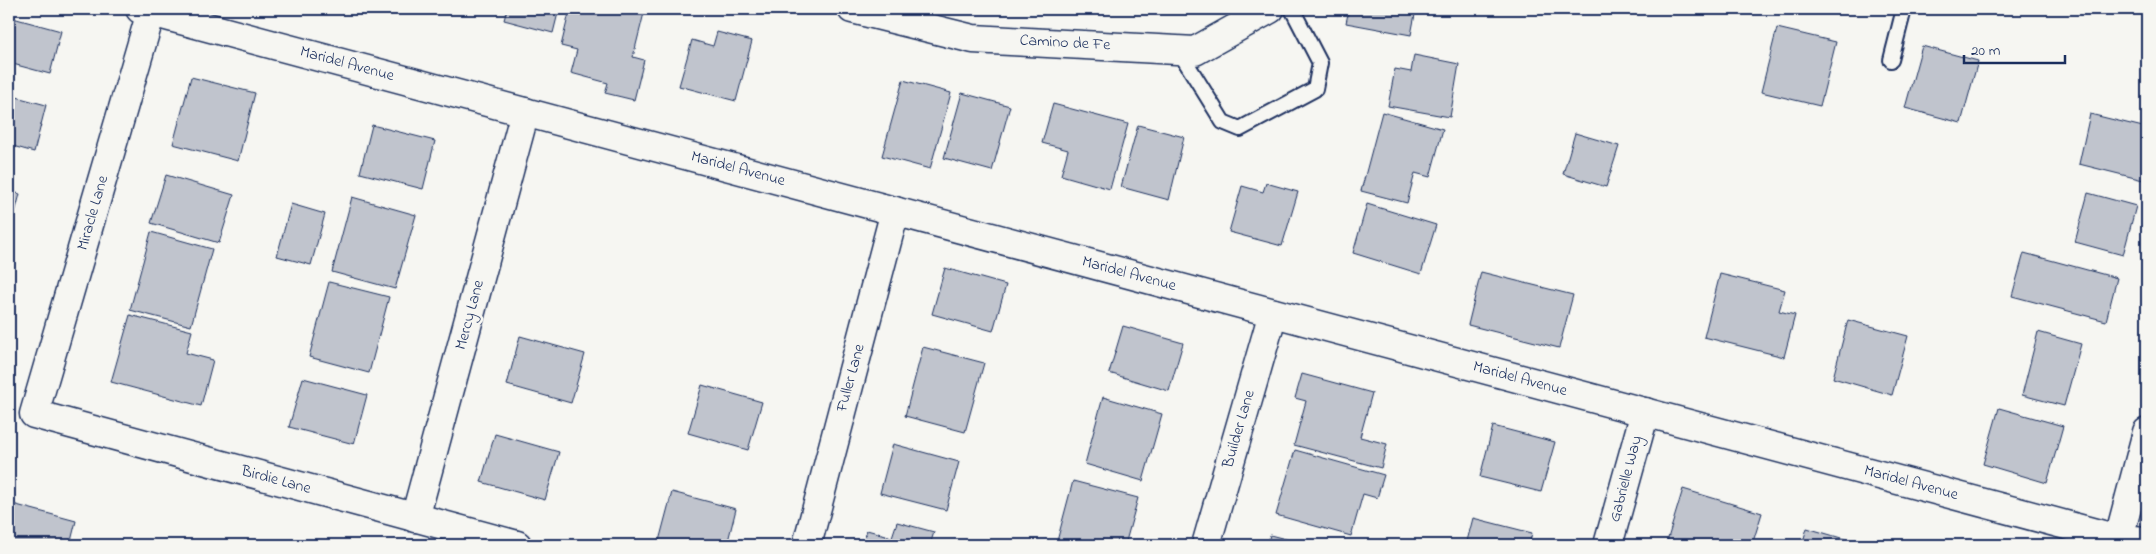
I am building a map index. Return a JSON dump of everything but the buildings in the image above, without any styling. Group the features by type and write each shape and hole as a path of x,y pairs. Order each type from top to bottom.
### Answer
{"street":[{"name":"Camino de Fe","path":"852,9 973,39 1195,51 1270,9"},
{"name":"Maridel Avenue","path":"146,10 1645,412 2118,542 2147,541"},
{"name":"Miracle Lane","path":"34,414 146,10"},
{"name":"Mercy Lane","path":"415,518 525,112"},
{"name":"Fuller Lane","path":"807,545 894,211"},
{"name":"Builder Lane","path":"1206,545 1273,313"},
{"name":"Gabrielle Way","path":"1608,545 1645,412"},
{"name":"Birdie Lane","path":"34,414 517,545"},
{"path":"2118,542 2147,432"}],"lane":[{"path":"1179,50 1223,122 1240,128 1315,88 1320,62 1292,9"},
{"path":"1891,60 1904,9"}]}
